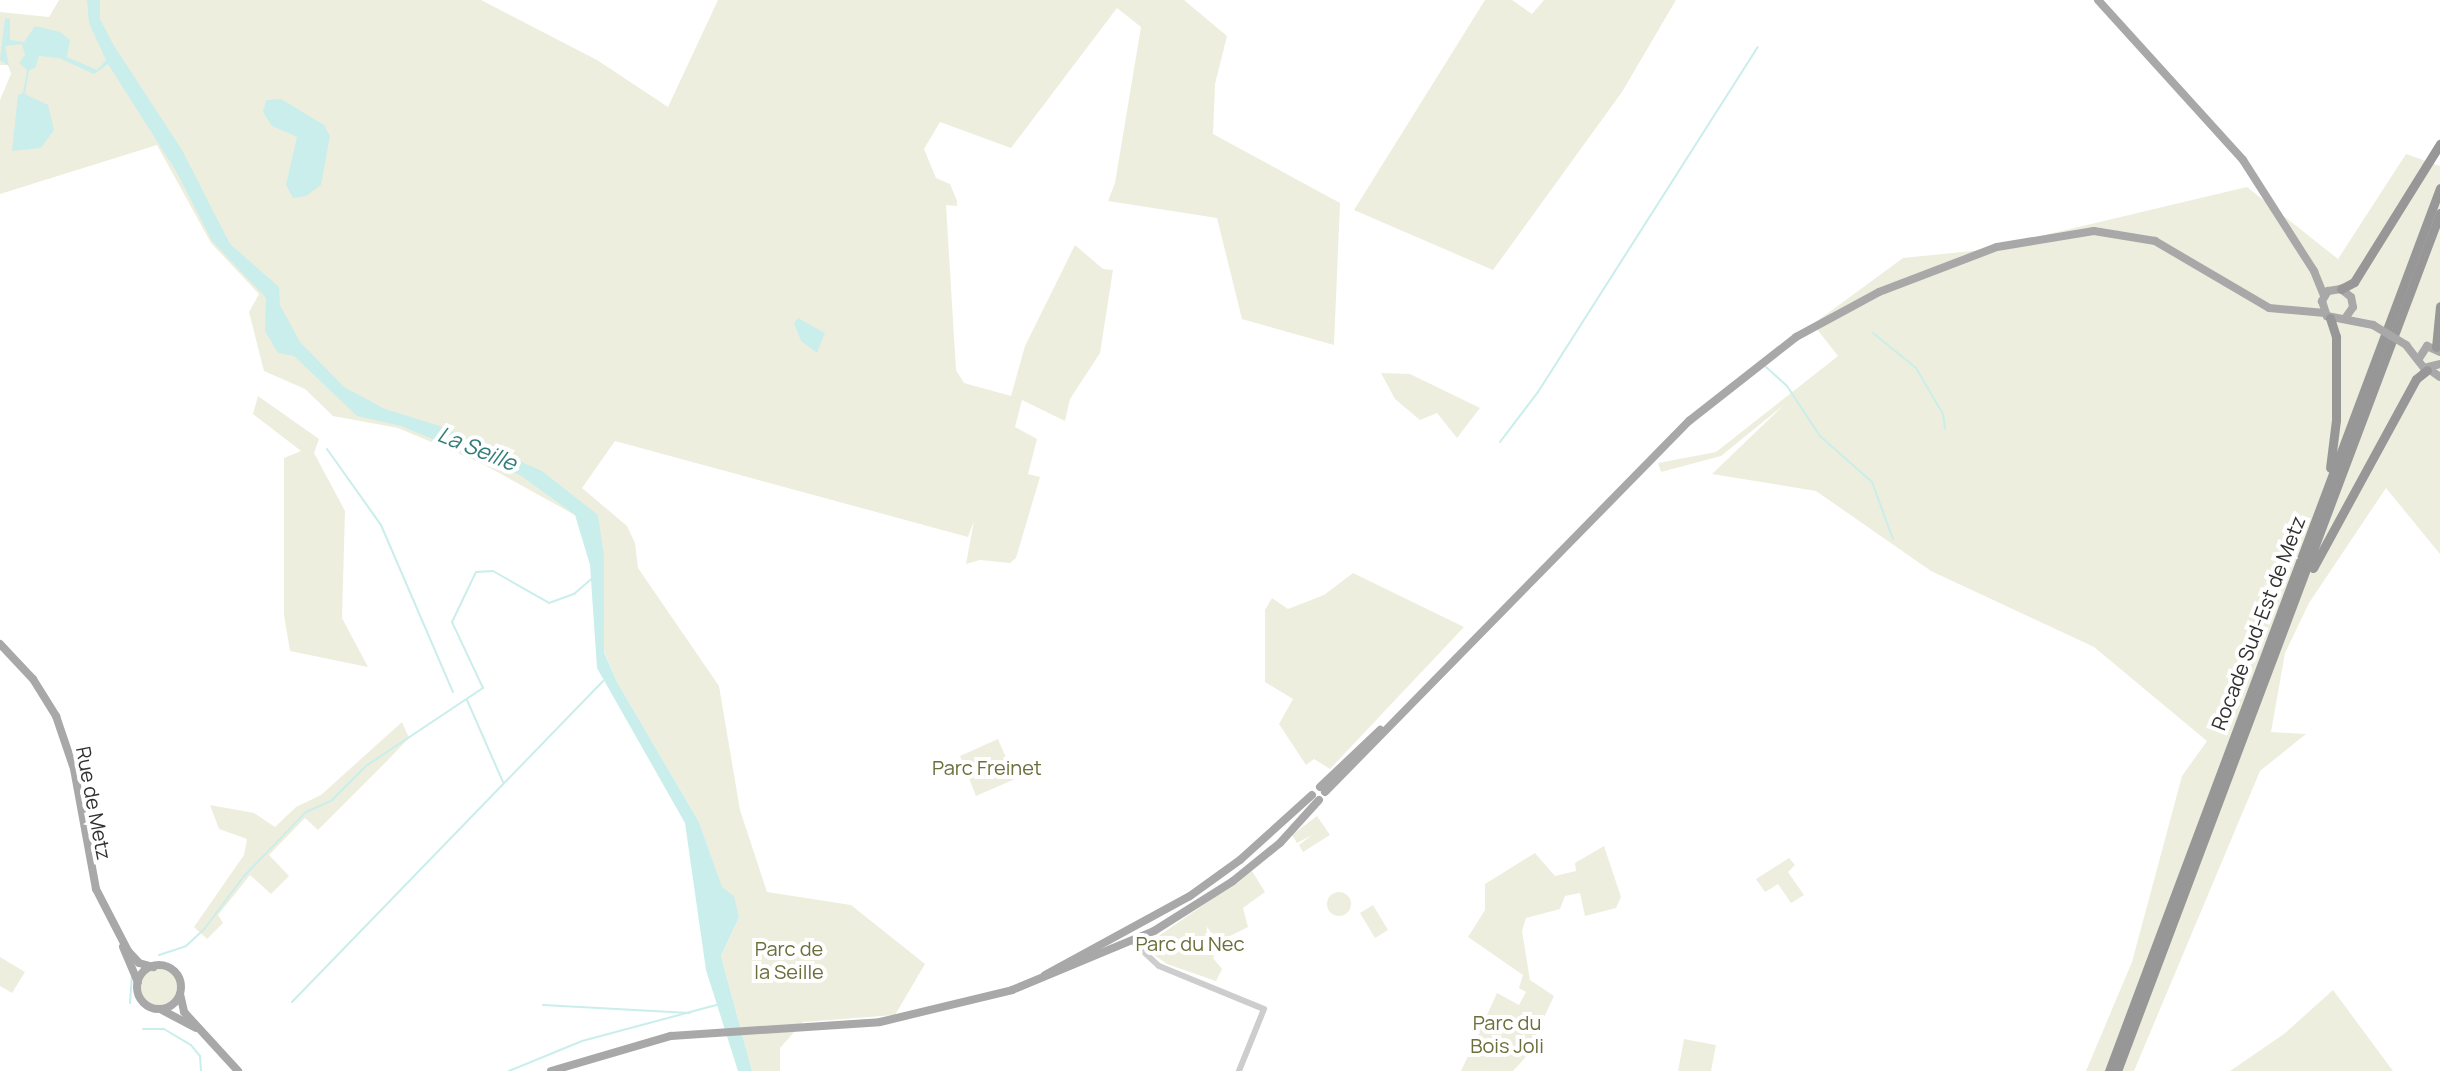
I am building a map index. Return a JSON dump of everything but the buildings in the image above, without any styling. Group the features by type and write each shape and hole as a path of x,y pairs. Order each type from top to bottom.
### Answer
{"highway":[{"path":"2339,288 2354,282 2440,144"},
{"name":"Rocade Sud-Est de Metz","path":"2109,1071 2440,188"},
{"name":"Rocade Sud-Est de Metz","path":"2117,1071 2440,213"},
{"path":"2438,350 2440,306"},
{"path":"2324,498 2336,420 2336,337 2327,316"},
{"path":"2288,618 2416,379 2428,370"}],"main road":[{"path":"2098,0 2233,147 2324,279 2339,288 2369,323"},
{"path":"2289,229 2323,298 2327,316"},
{"path":"551,1071 651,1039 712,1031 889,1020 1031,983 1129,937 1240,860 1319,794 1706,406 1796,337 1890,287 1997,247 2094,231 2155,241 2257,304 2369,323 2406,345 2428,370 2440,377"},
{"path":"2300,311 2339,288"},
{"path":"2346,317 2353,303"},
{"path":"2406,345 2438,350"},
{"path":"2418,360 2423,348"},
{"path":"2428,370 2440,364"},
{"name":"Rue de Metz","path":"0,644 33,679 63,734 91,875 138,982"},
{"name":"Rue de Metz","path":"119,935 134,958 153,967"},
{"path":"200,1030 162,1009 144,1003 138,982 153,967 177,974 184,1012 238,1071"},
{"path":"162,1009 180,994"}],"street":[{"path":"1129,937 1159,966 1264,1009 1239,1071"}],"green space":[{"name":"Parc de la Seille","path":"59,0 481,0 597,60 668,107 718,0 1184,0 1227,36 1215,84 1213,134 1340,203 1334,345 1242,319 1217,218 1108,201 1115,183 1141,27 1117,8 1011,148 940,122 924,149 936,178 950,184 957,201 957,206 946,205 956,370 964,383 1011,396 1025,346 1075,245 1103,269 1113,270 1100,353 1070,399 1065,421 1022,400 1015,427 1037,439 1028,474 1040,477 1016,558 1010,563 980,560 966,564 974,521 968,537 615,441 582,488 627,526 635,543 638,568 719,686 740,810 767,892 851,905 925,964 895,1015 803,1022 780,1048 780,1071 752,1071 721,956 739,917 722,888 699,822 617,682 604,651 600,529 481,463 398,428 333,416 305,389 264,371 249,312 259,294 211,243 157,145 0,194 0,100 11,74 8,65 0,65 0,12 49,17"},
{"path":"1485,0 1512,0 1532,14 1544,0 1676,0 1622,92 1493,270 1354,210"},
{"path":"2406,154 2440,166 2440,554 2386,488 2309,603 2285,653 2271,732 2306,734 2260,771 2134,1071 2086,1071 2132,962 2182,776 2207,741 2094,647 1931,571 1816,491 1712,474 1785,404 1721,456 1661,472 1658,463 1716,452 1838,356 1813,324 1903,258 1982,250 2247,187 2338,259"},
{"path":"1381,373 1410,374 1480,408 1457,438 1437,413 1420,420 1395,399"},
{"path":"258,396 319,439 314,453 345,511 342,618 368,667 290,651 284,615 284,458 301,451 253,414"},
{"path":"1353,573 1464,627 1330,769 1314,759 1306,765 1279,724 1293,699 1265,682 1265,610 1272,598 1288,609 1324,595"},
{"path":"402,722 409,738 318,830 305,818 269,855 289,876 271,894 250,875 218,915 223,923 207,939 194,927 244,855 247,839 219,829 210,805 254,813 275,827 296,807 321,795"},
{"name":"Parc Freinet","path":"998,739 1015,779 976,796 960,756"},
{"path":"1317,816 1330,835 1303,852 1299,845 1312,835 1297,843 1292,835"},
{"name":"Parc du Bois Joli","path":"1604,846 1621,897 1616,908 1585,916 1580,893 1565,896 1560,909 1526,918 1522,931 1530,980 1554,996 1525,1058 1513,1071 1461,1071 1497,993 1519,1005 1526,992 1519,988 1523,975 1468,937 1485,910 1485,884 1535,853 1555,876 1576,871 1575,863"},
{"path":"1789,858 1795,865 1788,872 1804,895 1791,903 1778,884 1765,892 1756,879"},
{"name":"Parc du Nec","path":"1252,871 1265,892 1243,908 1248,927 1222,940 1213,958 1222,969 1216,981 1167,964 1143,947"},
{"path":"1339,892 1347,896 1351,904 1347,912 1339,916 1331,912 1327,904 1331,896"},
{"path":"1373,905 1388,930 1375,938 1360,913"},
{"path":"0,957 25,972 12,993 0,986"},
{"path":"159,969 171,975 177,987 171,999 159,1005 147,999 141,987 147,975"},
{"path":"2333,990 2393,1071 2230,1071 2284,1034"},
{"path":"1684,1039 1716,1045 1711,1071 1678,1071"}],"water":[{"name":"La Seille","path":"87,0 100,0 100,19 113,44 182,150 230,244 279,287 280,305 300,342 344,387 385,409 443,427 542,471 598,515 604,556 604,652 617,682 699,822 722,887 734,896 739,917 721,956 752,1071 738,1071 706,970 685,823 597,668 590,565 575,515 520,475 401,426 357,416 294,356 278,353 265,331 266,298 212,241 176,171 108,64 94,74 59,58 39,56 35,68 29,70 25,94 48,105 54,130 41,148 12,151 18,95 23,93 27,70 19,63 25,55 22,44 5,46 9,66 0,60 5,18 10,19 10,40 24,42 35,26 60,32 70,40 67,57 97,70 106,60 89,23"},
{"path":"281,99 324,125 330,136 321,185 306,196 293,198 286,185 297,137 272,126 263,112 266,100"},
{"path":"798,318 825,333 817,353 801,341 794,323"}],"waterway":[{"path":"1500,442 1538,392 1758,47"},
{"path":"1873,333 1916,368 1943,414 1945,429"},
{"path":"1766,367 1787,386 1820,436 1872,482 1893,539"},
{"path":"327,449 381,525 453,692"},
{"path":"159,955 186,946 205,928 244,876 306,812 331,801 366,766 483,688 452,622 476,572 493,571 549,603 574,594 591,579"},
{"path":"292,1002 603,681"},
{"path":"467,700 503,782"},
{"path":"130,1003 132,976"},
{"path":"543,1005 690,1013"},
{"path":"509,1071 582,1041 716,1005"},
{"path":"143,1029 164,1029 191,1045 200,1056 201,1071"}]}
